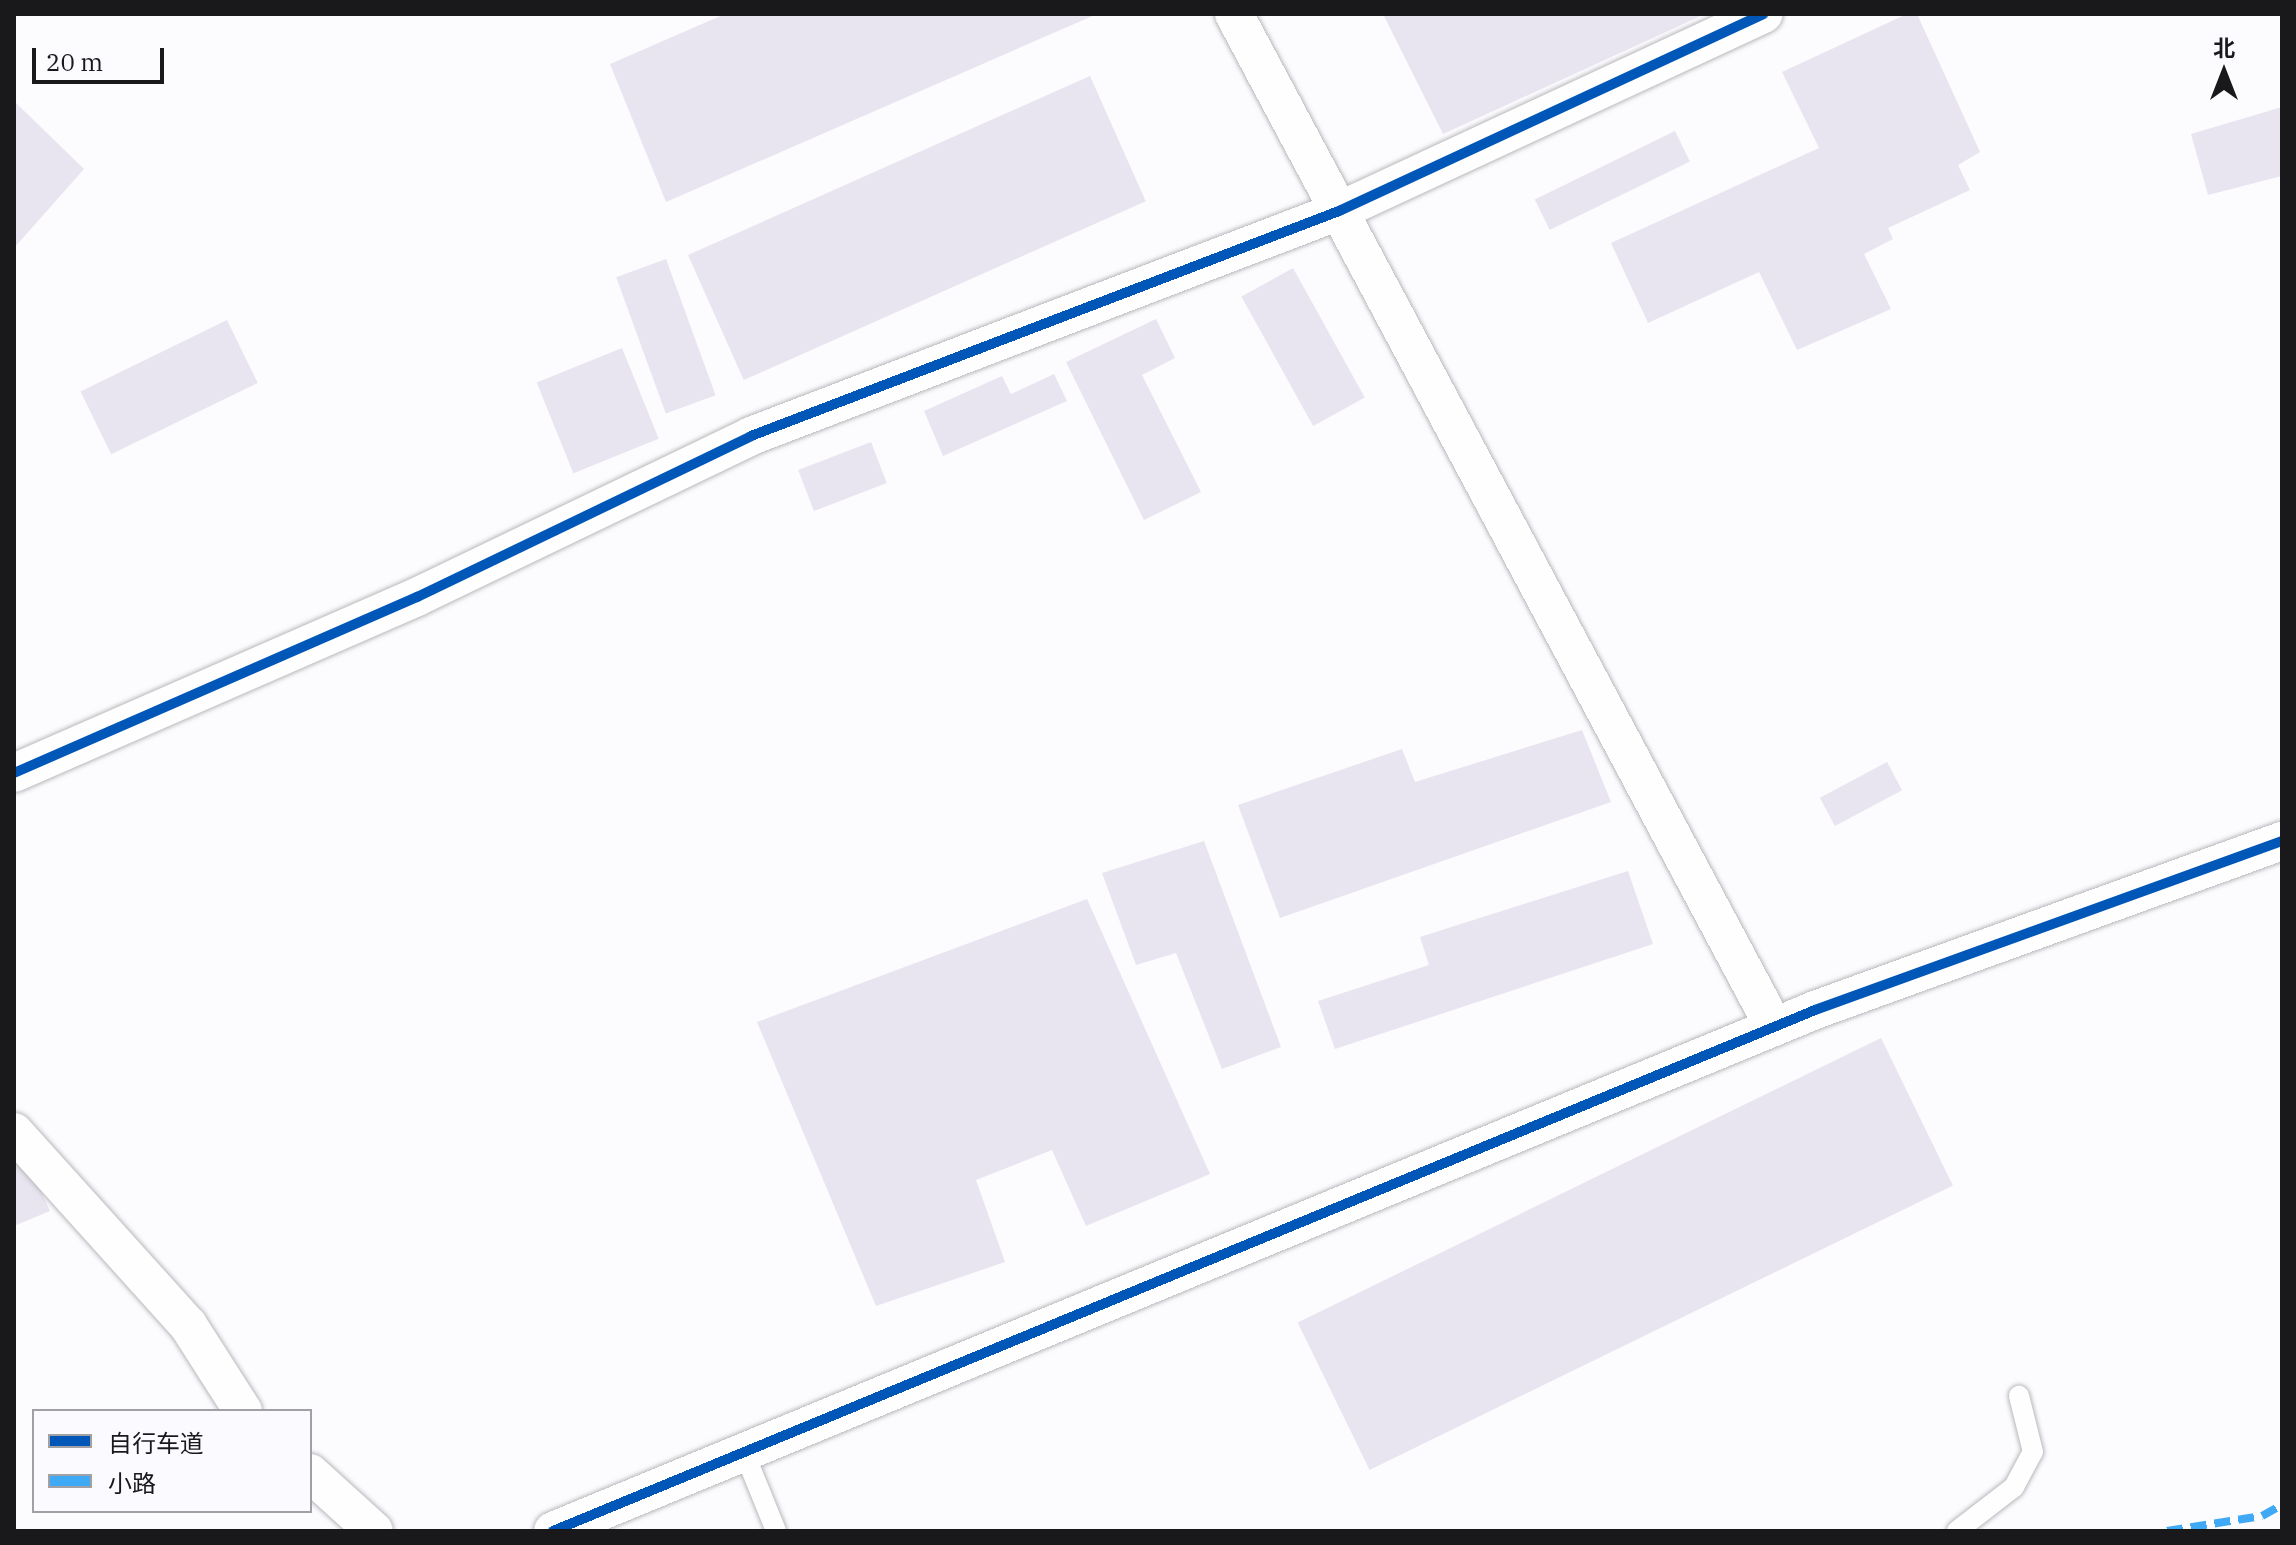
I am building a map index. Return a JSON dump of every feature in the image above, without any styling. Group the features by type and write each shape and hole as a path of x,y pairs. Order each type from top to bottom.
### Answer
{"street":[{"path":"1234,14 1774,1027"},
{"path":"14,773 417,597 751,436 1339,211 1764,14"},
{"path":"553,1531 1774,1027 2282,841"},
{"path":"14,1132 188,1325 242,1409"},
{"path":"312,1475 374,1531"}],"lane":[{"path":"1957,1531 2014,1487 2033,1452 2019,1396"},
{"path":"744,1452 776,1531"}],"building":[{"path":"725,14 1097,14 666,202 610,64"},
{"path":"1383,14 1705,14 1443,134"},
{"path":"1907,14 1917,14 1980,152 1958,165 1970,190 1888,228 1893,239 1864,254 1891,309 1797,350 1759,272 1648,323 1611,243 1819,148 1782,72"},
{"path":"1090,76 1146,201 744,380 688,255"},
{"path":"14,101 84,169 14,248"},
{"path":"2282,107 2282,176 2208,195 2191,134"},
{"path":"1675,131 1690,162 1550,230 1535,199"},
{"path":"666,259 716,395 666,413 616,277"},
{"path":"1293,268 1365,397 1313,426 1241,297"},
{"path":"1156,319 1175,358 1142,375 1201,492 1144,520 1066,362"},
{"path":"227,320 258,383 111,454 80,391"},
{"path":"622,348 659,439 573,473 537,382"},
{"path":"1054,374 1067,401 943,456 924,411 1002,376 1011,394"},
{"path":"871,442 887,483 814,511 798,470"},
{"path":"1582,730 1611,802 1280,918 1238,805 1402,749 1415,782"},
{"path":"1887,762 1902,790 1835,826 1820,798"},
{"path":"1204,841 1281,1047 1222,1069 1176,953 1136,965 1102,873"},
{"path":"1628,871 1653,944 1335,1049 1318,1001 1429,965 1420,937"},
{"path":"1087,899 1210,1174 1086,1226 1052,1150 976,1180 1005,1262 876,1306 757,1022"},
{"path":"1881,1038 1953,1185 1370,1470 1298,1323"},
{"path":"25,1156 50,1211 14,1226 14,1161"}],"marked path":[{"path":"2167,1531 2262,1516 2282,1505"}],"cycle path":[{"path":"14,773 417,597 751,436 1339,211 1764,14"},
{"path":"553,1531 1815,1010 2282,841"}]}
